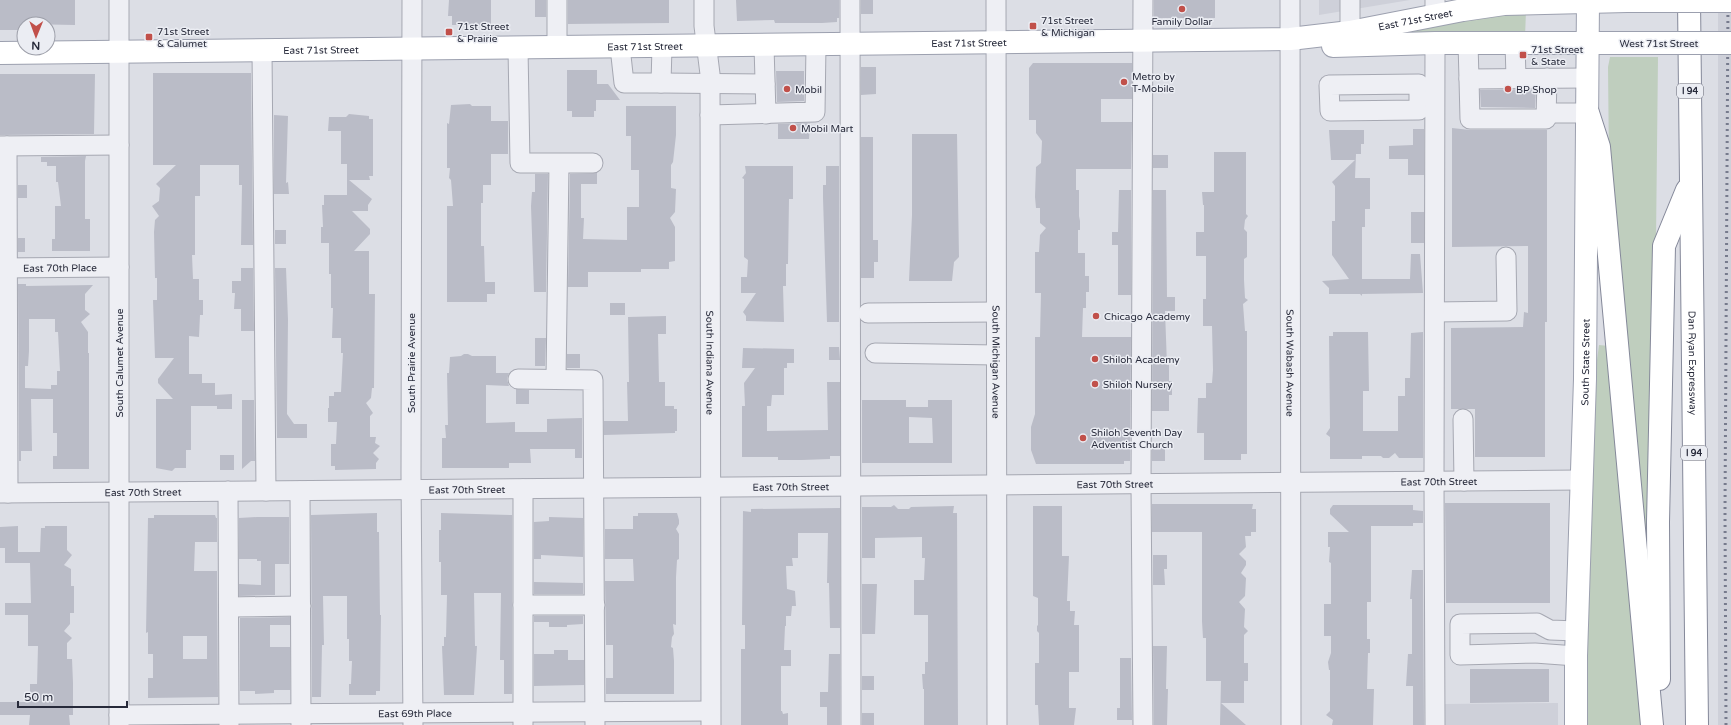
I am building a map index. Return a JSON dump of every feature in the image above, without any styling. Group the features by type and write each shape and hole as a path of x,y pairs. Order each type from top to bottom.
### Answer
{"main road":[{"name":"East 71st Street","path":"0,54 1290,40 1318,46 1350,39 1435,8 1588,0"},
{"path":"1588,0 1731,1"},
{"name":"South State Street","path":"1576,725 1576,656 1585,379 1588,0"},
{"name":"Dan Ryan Expressway","path":"1689,0 1697,725"},
{"name":"East 71st Street","path":"1350,39 1435,43 1587,43"},
{"name":"West 71st Street","path":"1587,43 1731,43"},
{"path":"1588,113 1598,148 1652,725"},
{"path":"1658,725 1660,713 1659,467 1664,246 1691,182"}],"street":[{"name":"South Calumet Avenue","path":"119,0 119,720"},
{"name":"South Prairie Avenue","path":"412,0 411,490 414,719"},
{"path":"557,0 557,48"},
{"name":"South Indiana Avenue","path":"704,0 704,26 710,67 711,718"},
{"path":"850,0 851,725"},
{"name":"South Michigan Avenue","path":"996,0 996,725"},
{"path":"1143,0 1141,485 1143,725"},
{"name":"South Wabash Avenue","path":"1290,0 1291,725"},
{"path":"1350,0 1350,39"},
{"path":"1435,43 1427,98 1434,312 1435,725"},
{"path":"1468,43 1470,120 1546,119 1547,78"},
{"path":"1515,43 1516,78"},
{"path":"710,115 815,112 816,45"},
{"path":"764,46 766,114"},
{"path":"620,47 624,83 765,84"},
{"path":"661,83 662,47"},
{"path":"518,48 520,163 593,164"},
{"path":"262,51 266,491"},
{"path":"1469,79 1587,78"},
{"path":"1546,113 1588,113"},
{"path":"4,493 3,146 119,145"},
{"path":"556,379 559,164"},
{"path":"1434,312 1507,312 1506,257"},
{"name":"East 70th Place","path":"3,268 119,267"},
{"path":"868,313 996,312"},
{"path":"875,354 996,355"},
{"path":"518,379 593,380 595,489 595,718"},
{"path":"1463,419 1464,481"},
{"name":"East 70th Street","path":"4,493 1291,484 1581,480"},
{"path":"523,489 523,718"},
{"path":"300,491 301,719"},
{"path":"228,492 229,719"},
{"path":"523,605 595,605"},
{"path":"229,607 300,606"},
{"path":"1576,656 1534,653 1460,655 1460,624 1537,623 1550,630 1577,631"},
{"name":"East 69th Place","path":"119,720 711,718"}],"shaded area":[{"path":"1319,0 1410,0 1319,15"},
{"path":"1718,0 1731,0 1731,725 1718,725"},
{"path":"1558,703 1558,725 1444,725 1444,704"}],"green space":[{"path":"1500,10 1526,11 1525,37 1366,38"},
{"path":"1610,57 1658,57 1652,610 1609,166 1608,67"},
{"path":"1599,345 1609,346 1643,725 1588,725 1587,649 1597,360"}],"building":[{"path":"0,0 75,0 75,25 56,25 56,16 16,16 16,30 0,30"},
{"path":"449,0 491,0 491,25 452,25 452,16 448,16"},
{"path":"535,0 546,0 546,17 535,17"},
{"path":"568,0 669,0 669,23 568,24"},
{"path":"736,0 839,0 839,18 837,18 837,22 822,23 775,23 774,20 737,21"},
{"path":"861,0 873,0 873,14 861,14"},
{"name":"Family Dollar","path":"1154,0 1215,0 1215,18 1154,18"},
{"path":"1033,63 1132,63 1132,99 1101,99 1101,122 1132,122 1131,169 1076,169 1076,190 1079,190 1080,221 1080,230 1078,230 1078,253 1085,253 1085,276 1089,276 1089,292 1086,292 1086,308 1083,308 1082,337 1131,337 1130,461 1124,461 1124,464 1036,464 1031,450 1031,427 1035,414 1035,337 1040,337 1041,293 1035,293 1035,252 1039,252 1040,235 1046,228 1040,223 1040,208 1036,208 1035,197 1036,167 1041,163 1042,141 1036,133 1036,120 1029,120 1029,68"},
{"path":"861,67 876,67 876,94 861,95"},
{"path":"567,70 597,70 597,84 608,84 620,100 596,100 596,111 594,111 594,117 572,117 572,111 567,111"},
{"name":"Mobil","path":"776,71 804,71 804,101 777,102"},
{"path":"153,73 251,73 253,245 241,245 242,185 239,185 239,165 200,165 200,196 195,196 195,255 192,255 193,279 199,279 199,300 203,300 203,315 200,315 199,337 189,336 189,374 202,374 202,383 215,383 215,395 232,394 232,409 217,409 217,406 191,406 191,450 186,450 186,468 175,468 172,471 156,468 156,399 173,399 158,383 158,379 174,358 155,358 153,300 157,300 157,278 155,278 154,232 155,220 159,216 152,206 159,201 160,188 156,184 176,165 153,165"},
{"path":"0,74 95,74 94,134 0,135"},
{"path":"1536,89 1535,108 1481,107 1480,90"},
{"path":"470,104 472,106 491,106 491,121 508,121 508,154 491,154 491,185 483,185 483,203 481,203 481,246 484,246 485,282 495,282 495,294 487,294 487,302 447,302 447,206 453,206 451,180 449,178 450,168 447,168 447,123 449,124 451,105"},
{"path":"626,106 676,106 676,135 673,162 671,165 671,188 676,189 675,212 670,218 675,227 675,261 669,262 669,269 641,269 641,272 588,272 588,287 568,287 570,174 597,173 597,184 581,184 581,218 584,218 583,239 627,240 627,207 639,207 639,170 631,170 631,136 626,136"},
{"path":"349,114 369,116 369,119 373,119 373,176 369,176 370,180 349,180 372,199 368,205 368,211 352,211 370,229 370,234 354,251 369,251 369,294 375,294 374,388 372,388 371,398 366,403 373,413 370,416 370,437 376,437 375,443 380,446 373,453 379,459 376,463 376,469 335,470 335,466 331,466 331,444 336,444 337,422 328,422 328,408 329,396 334,396 334,392 341,392 343,353 341,353 341,338 332,338 333,308 331,308 329,243 321,243 321,227 323,227 322,205 324,205 324,195 347,195 347,164 341,164 341,131 328,131 329,117 346,117"},
{"path":"274,115 288,116 286,183 288,182 289,194 274,194"},
{"path":"810,123 809,139 778,139 778,124"},
{"path":"1452,128 1470,130 1547,130 1545,457 1475,457 1475,409 1451,409 1451,328 1523,327 1524,312 1528,313 1528,246 1452,247"},
{"path":"1413,129 1424,129 1424,175 1408,175 1408,159 1389,159 1389,146 1413,145"},
{"path":"1329,130 1364,130 1364,144 1361,144 1361,154 1356,154 1355,178 1370,178 1370,209 1365,209 1365,227 1362,227 1362,279 1410,279 1411,254 1420,254 1423,293 1362,294 1362,296 1360,294 1329,294 1329,288 1322,281 1349,279 1332,255 1332,221 1335,221 1335,186 1332,182 1355,160 1331,160"},
{"path":"912,134 957,134 959,257 954,262 952,281 909,281 912,215"},
{"path":"861,137 873,137 873,240 878,240 878,262 874,262 874,278 861,278"},
{"path":"1214,152 1246,152 1246,214 1248,216 1245,220 1244,229 1247,232 1247,257 1244,259 1244,280 1245,298 1248,300 1243,304 1245,331 1247,331 1247,454 1241,454 1241,460 1204,460 1204,433 1197,433 1198,398 1206,398 1206,383 1212,383 1213,370 1212,326 1203,326 1203,299 1206,299 1206,256 1196,256 1196,232 1204,232 1204,205 1202,192 1214,192"},
{"path":"1153,155 1168,155 1168,168 1153,168"},
{"path":"86,156 85,219 90,219 90,251 52,251 52,239 55,239 55,206 61,206 58,182 56,182 56,166 47,166 47,162 41,162 41,157"},
{"path":"745,166 793,166 793,199 789,199 788,264 786,264 786,286 783,286 784,322 746,321 746,316 743,312 756,293 741,293 741,277 747,277 748,260 744,257 744,179 742,178 746,173"},
{"path":"826,166 839,166 839,322 827,322 823,198 823,185 826,185"},
{"path":"535,174 548,174 546,292 534,292 531,206 532,192 535,192"},
{"path":"18,185 27,185 27,198 18,198"},
{"path":"1119,190 1131,190 1131,295 1118,295 1118,245 1112,245 1112,232 1118,232"},
{"path":"1153,190 1166,190 1167,297 1175,297 1175,311 1165,311 1167,365 1169,365 1169,381 1172,381 1172,395 1169,395 1169,411 1152,411"},
{"path":"1411,212 1424,212 1424,243 1411,243"},
{"path":"275,230 286,230 286,244 275,244"},
{"path":"18,238 25,238 25,252 18,252"},
{"path":"241,268 253,268 254,331 241,331 241,309 234,309 235,293 232,293 232,281 241,281"},
{"path":"275,268 286,268 288,320 287,414 294,424 307,424 307,438 277,438"},
{"path":"18,284 26,284 26,286 93,285 85,294 85,310 90,314 81,322 88,332 89,469 53,469 53,456 57,456 57,433 53,433 53,399 31,399 32,451 21,451 21,461 19,461","holes":["29,319 55,319 55,332 58,332 60,371 57,371 57,385 51,385 51,389 25,388 25,366 28,366 29,351"]},
{"path":"610,303 625,303 625,315 610,315"},
{"path":"666,316 666,334 658,334 659,382 665,382 665,406 674,406 674,409 677,409 677,431 675,431 675,433 604,435 604,421 628,421 628,317"},
{"path":"1333,332 1368,332 1369,391 1363,391 1363,431 1398,431 1398,396 1405,396 1405,378 1410,378 1411,333 1423,332 1423,458 1399,458 1395,453 1389,458 1383,458 1381,456 1362,456 1362,459 1330,459 1330,437 1326,434 1330,428 1329,336 1333,336"},
{"path":"535,338 546,338 545,366 535,366"},
{"path":"829,347 839,347 840,360 829,360"},
{"path":"743,348 794,349 794,363 787,363 787,368 784,368 784,395 772,395 771,406 767,406 767,431 828,430 827,382 840,382 840,456 830,456 830,459 802,460 778,460 778,457 742,457 742,406 745,406 744,383 755,368 742,368"},
{"path":"464,354 472,356 496,356 496,373 509,373 507,379 509,386 486,385 486,423 515,422 515,432 547,432 547,419 582,418 582,458 575,458 575,449 530,449 531,463 509,463 509,468 442,468 442,438 446,438 445,425 448,425 447,373 449,373 450,357 461,356"},
{"path":"567,354 580,354 580,368 567,368"},
{"path":"516,389 529,390 529,404 516,404"},
{"path":"242,400 254,400 255,461 251,461 242,469"},
{"path":"862,400 906,400 906,407 928,407 928,400 952,400 952,463 862,463","holes":["909,417 932,418 933,443 909,443"]},
{"path":"1152,446 1165,446 1165,461 1152,461"},
{"path":"220,455 234,455 234,470 220,470"},
{"path":"1445,503 1550,503 1550,603 1446,603"},
{"path":"1152,504 1253,504 1252,509 1256,509 1256,532 1251,532 1251,536 1245,536 1246,547 1239,554 1246,561 1246,565 1241,573 1246,578 1245,596 1239,602 1245,609 1244,627 1248,631 1244,635 1244,663 1248,663 1248,681 1244,681 1244,703 1221,703 1246,725 1220,725 1221,681 1206,681 1206,638 1203,638 1202,621 1202,532 1152,532"},
{"path":"894,505 898,509 909,509 911,507 954,506 953,513 957,513 958,725 924,725 924,689 922,674 925,674 925,662 928,662 928,615 914,615 914,580 924,580 925,558 922,558 922,537 875,538 875,558 862,558 862,507 891,507"},
{"path":"1333,505 1413,505 1413,510 1423,511 1423,523 1413,523 1413,526 1371,526 1371,602 1367,602 1367,639 1370,639 1370,653 1368,653 1367,689 1374,689 1373,725 1332,725 1333,720 1326,715 1330,711 1330,670 1328,662 1331,653 1331,636 1324,636 1324,604 1331,604 1331,563 1329,562 1330,547 1328,547 1328,532 1349,532 1330,514 1330,509"},
{"path":"1033,506 1062,506 1062,556 1069,556 1067,601 1070,601 1070,611 1075,611 1074,625 1079,625 1079,672 1069,672 1069,708 1076,708 1074,725 1039,725 1038,705 1035,705 1035,663 1039,663 1039,633 1037,631 1038,598 1033,596"},
{"path":"840,508 840,628 830,628 829,583 827,583 828,533 798,533 798,558 792,558 793,566 786,566 787,589 795,591 796,606 792,606 791,616 786,616 785,626 784,650 791,650 791,666 781,666 781,711 783,714 788,713 788,725 741,725 741,649 745,649 745,625 742,625 743,511 751,512 751,509"},
{"path":"377,513 377,532 379,532 381,615 380,691 376,691 376,695 349,695 352,661 349,661 349,639 347,639 347,596 323,596 324,645 322,645 321,697 312,697 311,515"},
{"path":"441,513 512,515 512,694 504,694 504,660 500,660 501,593 474,593 475,646 477,646 474,695 444,695 442,646 444,646 444,637 446,637 447,595 441,595 439,530 441,530"},
{"path":"638,513 677,513 679,520 679,524 676,529 679,534 679,559 677,560 676,577 676,625 673,624 674,634 672,637 671,647 673,648 674,661 674,694 606,694 606,678 613,678 613,645 606,645 605,581 634,581 633,559 605,559 605,529 633,529 633,516 638,516"},
{"path":"154,515 215,515 217,518 217,542 195,542 194,571 217,571 218,697 148,698 148,678 153,678 153,654 148,654 148,632 146,633 148,518 154,518","holes":["183,636 207,636 207,659 183,659"]},
{"path":"289,517 289,564 275,564 275,595 239,596 239,584 261,585 261,561 257,561 257,559 239,559 239,518"},
{"path":"549,517 583,518 583,557 541,555 541,559 534,559 534,522 549,521"},
{"path":"18,526 18,552 40,552 41,528 45,528 45,526 67,526 67,550 72,555 64,565 71,569 71,586 74,586 74,613 70,613 70,624 64,631 72,638 67,643 67,659 72,659 73,683 73,715 69,715 70,725 29,725 30,715 0,715 0,702 30,702 30,684 37,684 38,646 28,646 28,615 5,615 5,603 31,603 30,563 5,563 5,548 0,548 0,527"},
{"path":"1153,555 1167,555 1167,569 1164,569 1165,585 1153,585"},
{"path":"1412,570 1423,570 1424,725 1413,725 1413,686 1406,686 1408,654 1412,654 1412,599 1410,599"},
{"path":"534,582 583,583 583,594 534,594"},
{"path":"862,584 877,584 875,634 862,634"},
{"path":"534,616 583,616 583,624 567,625 567,627 549,627 549,622 534,622"},
{"path":"290,617 290,625 270,625 270,647 290,647 290,690 274,690 274,693 255,694 255,691 240,691 240,618"},
{"path":"1153,646 1167,646 1167,725 1154,725"},
{"path":"554,650 568,650 568,660 584,660 584,685 534,686 534,654 554,654"},
{"path":"829,654 840,654 840,725 827,725 827,707 820,707 820,692 828,692"},
{"path":"1120,658 1131,658 1132,720 1117,720 1117,708 1120,708"},
{"path":"1470,669 1549,669 1549,702 1470,703"},
{"path":"862,676 874,676 874,690 862,690"},
{"path":"862,713 874,713 874,725 862,725"}],"railway":[{"path":"1726,725 1725,511 1728,0"}],"place":[{"name":"Family Dollar","path":"1182,9"},
{"name":"71st Street & Michigan","path":"1033,26"},
{"name":"71st Street & Prairie","path":"449,32"},
{"name":"71st Street & Calumet","path":"149,37"},
{"name":"71st Street & State","path":"1523,55"},
{"name":"Metro by T-Mobile","path":"1124,82"},
{"name":"Mobil","path":"787,89"},
{"name":"BP Shop","path":"1508,89"},
{"name":"Mobil Mart","path":"793,128"},
{"name":"Chicago Academy","path":"1096,316"},
{"name":"Shiloh Academy","path":"1095,359"},
{"name":"Shiloh Nursery","path":"1095,384"},
{"name":"Shiloh Seventh Day Adventist Church","path":"1083,438"}]}
